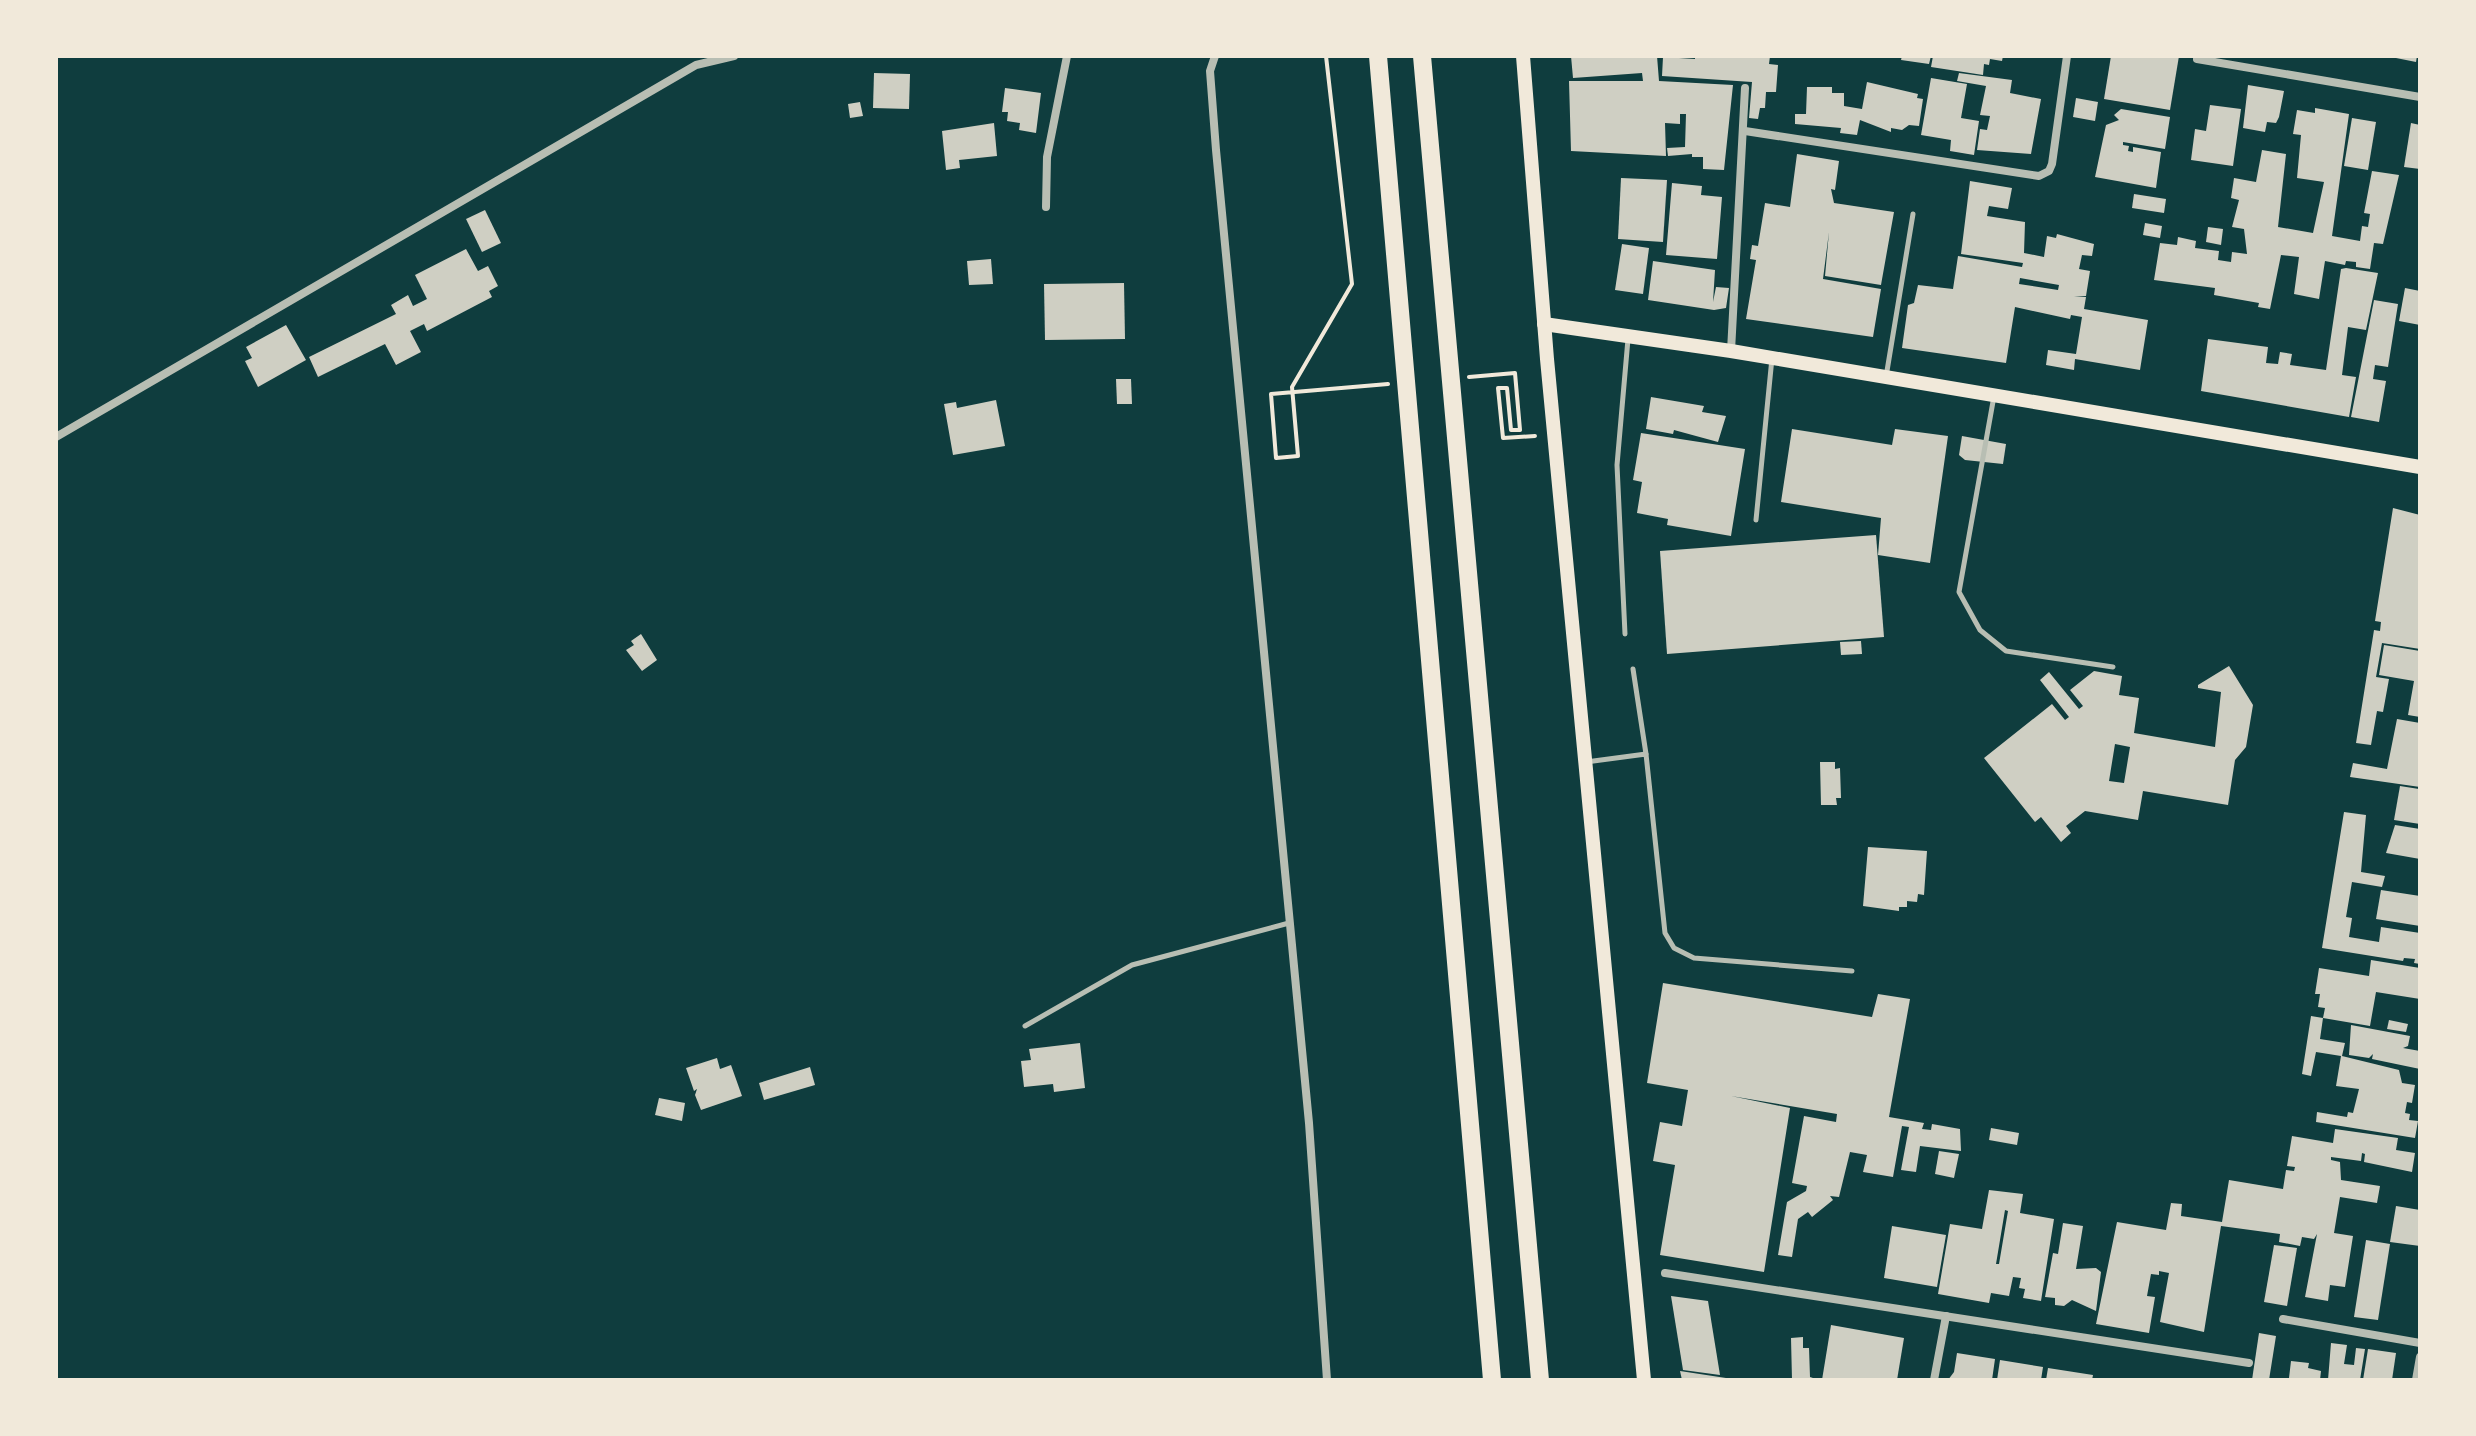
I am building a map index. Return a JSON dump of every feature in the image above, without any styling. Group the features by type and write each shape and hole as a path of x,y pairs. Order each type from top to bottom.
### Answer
{"highway":[{"path":"1378,56 1492,1380"},
{"path":"1422,56 1540,1380"}],"main road":[{"path":"1523,56 1554,435 1644,1380"},
{"path":"1544,324 1731,351 2420,467"}],"street":[{"path":"56,437 696,65 734,56"},
{"path":"1046,207 1047,157 1067,56"},
{"path":"1215,56 1210,71 1216,150 1290,923 1327,1380"},
{"path":"1745,131 2039,176 2049,171 2052,164 2067,56"},
{"path":"2197,59 2420,97"},
{"path":"1731,351 1745,88"},
{"path":"1665,1273 2249,1363"},
{"path":"1934,1380 1946,1316"},
{"path":"2283,1319 2420,1343"},
{"path":"2416,1380 2420,1357"}],"lane":[{"path":"1886,378 1913,214"},
{"path":"1625,634 1617,465 1628,336"},
{"path":"1756,520 1772,358"},
{"path":"1994,395 1959,592 1980,630 2006,651 2113,667"},
{"path":"1633,669 1646,754 1665,933 1674,948 1694,958 1852,971"},
{"path":"1585,762 1646,754"},
{"path":"1025,1026 1132,965 1290,923"}],"path":[{"path":"1271,394 1276,458 1298,456 1292,387 1352,284 1326,56"},
{"path":"1515,373 1520,430 1511,430 1507,388 1498,388 1503,438 1554,435"}],"building":[{"path":"1571,56 1657,56 1659,81 1733,85 1724,170 1703,169 1703,157 1692,157 1692,154 1668,156 1667,148 1685,147 1686,114 1680,114 1680,124 1665,123 1666,156 1571,151 1569,81 1643,81 1642,73 1573,78"},
{"path":"1695,56 1770,56 1769,64 1778,65 1776,92 1766,92 1765,108 1760,108 1758,119 1749,118 1752,82 1662,76 1663,57 1695,59"},
{"path":"1902,56 1931,56 1929,64 1901,60"},
{"path":"1933,56 2003,56 2002,61 1990,59 1989,65 1984,64 1983,75 1931,67"},
{"path":"2111,56 2179,56 2170,110 2104,99"},
{"path":"2386,56 2417,56 2416,62"},
{"path":"874,73 910,74 909,109 873,108"},
{"path":"1959,73 2012,80 2010,93 2041,99 2031,154 1977,150 1980,129 1987,130 1990,116 1980,115 1986,86 1957,81"},
{"path":"1931,78 1967,84 1961,118 1979,121 1974,155 1950,151 1951,140 1921,135"},
{"path":"1867,82 1918,94 1917,98 1923,99 1919,126 1909,125 1902,130 1891,128 1891,132 1860,120 1857,135 1840,133 1841,128 1795,124 1795,114 1806,114 1807,87 1832,87 1832,93 1844,93 1844,106 1862,109"},
{"path":"2248,85 2284,91 2279,117 2276,123 2267,122 2265,132 2243,128"},
{"path":"1005,88 1041,93 1036,133 1019,130 1020,123 1007,121 1008,112 1002,112"},
{"path":"2076,98 2098,102 2095,121 2073,117"},
{"path":"860,102 863,116 850,118 848,104"},
{"path":"2210,105 2241,109 2233,166 2191,160 2195,129 2206,131"},
{"path":"2315,108 2349,114 2332,236 2360,241 2362,226 2368,227 2370,214 2364,213 2372,171 2399,175 2383,244 2374,243 2370,269 2356,267 2356,262 2346,261 2345,265 2325,261 2319,299 2294,294 2299,257 2281,255 2270,309 2258,307 2259,303 2214,295 2215,288 2154,280 2160,243 2177,245 2178,237 2196,241 2195,248 2219,251 2218,260 2231,262 2232,252 2247,254 2244,229 2232,227 2239,200 2231,198 2234,178 2256,182 2262,150 2286,154 2278,227 2313,233 2324,182 2297,178 2301,135 2293,134 2297,110 2315,113"},
{"path":"2121,109 2170,117 2165,149 2123,142 2123,145 2129,146 2128,151 2133,152 2133,147 2161,152 2156,188 2095,177 2106,125 2119,120 2114,115"},
{"path":"2352,118 2376,122 2368,170 2344,166"},
{"path":"994,123 997,156 959,160 960,168 946,170 942,131"},
{"path":"2411,123 2420,125 2420,169 2404,167"},
{"path":"1797,154 1839,161 1835,190 1831,189 1834,203 1894,212 1881,285 1825,276 1829,232 1823,279 1881,289 1873,337 1746,319 1756,260 1750,259 1752,245 1758,246 1765,203 1790,207"},
{"path":"1621,178 1667,180 1663,242 1618,239"},
{"path":"1970,181 2012,188 2008,209 1989,206 1987,216 2025,222 2024,253 2044,257 2047,236 2056,238 2057,234 2094,244 2092,256 2082,255 2079,269 2090,271 2086,296 2074,296 2086,297 2084,309 2148,320 2140,370 2075,359 2074,370 2046,365 2048,350 2076,354 2082,317 2071,315 2070,319 2015,307 2006,363 1902,348 1908,305 1914,303 1918,285 1953,289 1958,256 2022,267 2023,263 1961,254","holes":["2020,278 2059,285 2058,290 2019,284"]},
{"path":"1672,183 1702,186 1701,195 1722,197 1717,259 1666,255"},
{"path":"2134,194 2166,199 2164,213 2132,208"},
{"path":"485,210 501,243 482,252 466,219"},
{"path":"2145,223 2162,226 2160,238 2143,235"},
{"path":"2208,227 2223,229 2221,245 2206,242"},
{"path":"1622,244 1649,248 1643,294 1615,290"},
{"path":"466,249 478,271 488,266 498,286 489,291 492,297 427,331 424,324 410,331 421,352 396,365 385,344 318,377 309,357 396,314 391,305 408,295 413,306 427,299 415,275"},
{"path":"991,259 993,284 969,285 967,261"},
{"path":"1653,261 1715,270 1713,302 1716,287 1729,288 1726,308 1714,310 1648,300"},
{"path":"2341,269 2378,273 2366,330 2348,327 2342,375 2356,377 2349,417 2201,391 2208,339 2268,347 2266,363 2278,364 2280,352 2292,354 2290,365 2326,370"},
{"path":"1124,283 1125,339 1045,340 1044,284"},
{"path":"2405,288 2420,291 2420,325 2399,321"},
{"path":"2374,300 2398,304 2388,367 2375,365 2373,379 2386,381 2379,422 2351,417"},
{"path":"286,325 306,360 258,387 245,361 252,358 246,347"},
{"path":"1116,379 1131,379 1132,404 1117,404"},
{"path":"1651,397 1704,406 1702,412 1726,416 1718,442 1674,430 1673,434 1646,429"},
{"path":"996,400 1005,446 953,455 944,404 956,402 957,408"},
{"path":"1792,429 1892,445 1895,429 1948,436 1930,563 1878,555 1881,518 1781,502"},
{"path":"1641,433 1745,449 1731,536 1667,525 1668,519 1637,513 1642,482 1633,480"},
{"path":"1962,436 2006,444 2003,464 1965,460 1959,455"},
{"path":"2393,508 2420,515 2420,649 2382,643 2376,677 2389,679 2383,712 2377,711 2371,745 2356,743 2374,630 2380,631 2381,622 2375,621"},
{"path":"1876,535 1884,637 1667,654 1660,551"},
{"path":"641,634 657,660 642,671 626,650 634,645 631,641"},
{"path":"1861,641 1862,654 1841,655 1840,642"},
{"path":"2384,645 2420,651 2420,717 2408,715 2414,681 2379,675"},
{"path":"2229,666 2253,705 2246,747 2235,760 2228,805 2143,791 2138,820 2085,811 2066,826 2071,833 2061,842 2041,817 2035,822 1984,758 2052,704 2065,720 2069,717 2040,680 2049,672 2079,709 2083,706 2070,690 2094,671 2122,676 2119,695 2139,698 2134,733 2215,747 2221,692 2198,688 2198,685","holes":["2115,744 2130,747 2124,783 2109,781"]},
{"path":"2397,719 2420,723 2420,787 2350,777 2353,763 2387,769"},
{"path":"1820,762 1835,762 1835,769 1840,768 1841,798 1836,798 1837,805 1821,805"},
{"path":"2400,786 2419,789 2420,824 2394,820"},
{"path":"2344,812 2366,815 2361,872 2385,876 2382,887 2352,882 2346,917 2352,918 2349,937 2379,942 2381,927 2420,933 2420,964 2414,963 2415,959 2404,958 2403,961 2322,948"},
{"path":"2395,825 2420,829 2420,859 2386,853"},
{"path":"1868,847 1927,851 1924,895 1918,894 1917,902 1907,901 1907,907 1899,907 1899,911 1863,906"},
{"path":"2381,890 2420,896 2420,926 2376,919"},
{"path":"2371,960 2420,968 2420,999 2376,992 2370,1026 2323,1018 2325,1008 2318,1007 2320,994 2315,994 2319,968 2369,976"},
{"path":"1663,983 1872,1017 1878,994 1910,999 1889,1117 1924,1123 1922,1129 1931,1130 1932,1124 1960,1129 1961,1151 1920,1146 1916,1172 1901,1170 1909,1127 1902,1126 1893,1177 1863,1172 1867,1155 1850,1152 1839,1197 1830,1196 1833,1200 1812,1217 1808,1212 1798,1219 1792,1257 1778,1255 1787,1202 1806,1191 1807,1186 1792,1183 1804,1116 1836,1122 1837,1114 1731,1096 1790,1108 1764,1272 1660,1255 1675,1165 1653,1161 1660,1122 1682,1126 1688,1090 1647,1083"},
{"path":"2311,1016 2323,1018 2320,1039 2345,1043 2342,1056 2399,1070 2402,1083 2415,1085 2412,1103 2407,1102 2405,1113 2410,1114 2409,1120 2418,1121 2415,1138 2316,1122 2317,1112 2347,1117 2348,1112 2353,1113 2359,1089 2336,1086 2341,1056 2316,1052 2311,1076 2302,1074"},
{"path":"2389,1020 2408,1024 2406,1032 2387,1029"},
{"path":"2351,1025 2410,1036 2408,1046 2403,1048 2420,1051 2420,1069 2372,1059 2373,1054 2369,1058 2349,1055"},
{"path":"1080,1043 1085,1088 1054,1092 1053,1084 1024,1087 1021,1061 1031,1060 1029,1049"},
{"path":"717,1058 720,1069 731,1065 742,1096 701,1110 695,1095 697,1089 694,1091 686,1068"},
{"path":"810,1067 815,1085 764,1100 759,1083"},
{"path":"659,1098 685,1103 682,1121 655,1115"},
{"path":"1991,1128 2019,1133 2017,1145 1989,1140"},
{"path":"2335,1129 2398,1138 2396,1150 2415,1153 2412,1172 2364,1162 2365,1154 2362,1153 2361,1161 2331,1157 2331,1160 2340,1162 2341,1180 2380,1186 2377,1203 2340,1197 2334,1233 2353,1236 2345,1287 2330,1285 2328,1301 2305,1297 2317,1234 2314,1239 2302,1237 2300,1246 2279,1242 2280,1234 2221,1226 2204,1332 2160,1322 2169,1273 2159,1271 2159,1275 2151,1274 2147,1296 2155,1297 2149,1333 2096,1324 2117,1222 2166,1230 2171,1203 2182,1204 2181,1216 2222,1222 2229,1180 2283,1189 2286,1170 2294,1171 2295,1167 2287,1166 2292,1136 2333,1143"},
{"path":"1939,1151 1959,1154 1954,1178 1935,1174"},
{"path":"1989,1190 2023,1194 2020,1213 2054,1219 2041,1301 2023,1298 2025,1289 2019,1288 2021,1278 2013,1277 2009,1296 1991,1293 1989,1303 1938,1294 1950,1224 1982,1229","holes":["2005,1210 2008,1211 1999,1264 1996,1264"]},
{"path":"2396,1206 2420,1210 2420,1246 2390,1242"},
{"path":"2063,1223 2083,1226 2076,1269 2096,1268 2101,1272 2096,1311 2072,1300 2064,1306 2055,1305 2055,1298 2045,1297 2053,1253 2058,1254"},
{"path":"1892,1226 1946,1235 1937,1287 1884,1278"},
{"path":"2366,1240 2390,1244 2378,1320 2354,1317"},
{"path":"2274,1245 2297,1248 2287,1306 2264,1302"},
{"path":"1671,1296 1708,1301 1720,1375 1683,1370"},
{"path":"1831,1325 1904,1338 1897,1380 1822,1380"},
{"path":"2259,1333 2276,1336 2269,1380 2252,1380"},
{"path":"1803,1337 1803,1348 1809,1348 1810,1377 1819,1380 1792,1380 1791,1338"},
{"path":"2331,1343 2347,1345 2344,1364 2354,1365 2356,1348 2365,1349 2360,1380 2328,1380"},
{"path":"2368,1349 2396,1353 2392,1380 2363,1380"},
{"path":"1957,1353 1995,1359 1992,1380 1948,1380 1954,1372"},
{"path":"2000,1360 2043,1367 2041,1380 1997,1380"},
{"path":"2291,1361 2309,1363 2308,1368 2321,1371 2320,1380 2289,1378"},
{"path":"2048,1368 2093,1375 2092,1380 2046,1380"},
{"path":"1680,1371 1726,1378 1726,1380 1682,1380"}]}
